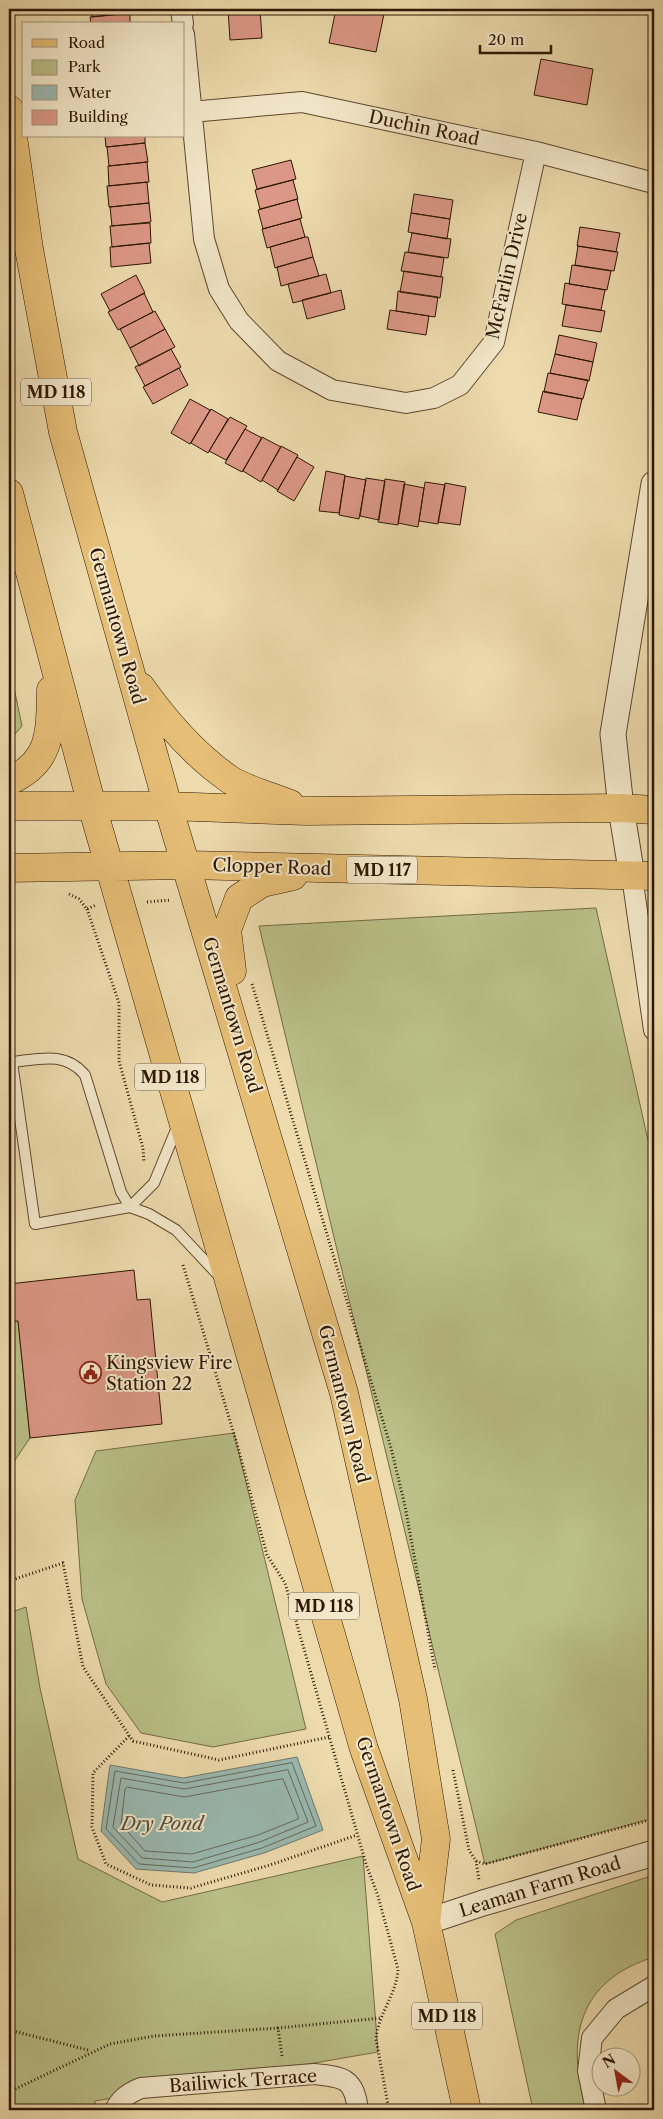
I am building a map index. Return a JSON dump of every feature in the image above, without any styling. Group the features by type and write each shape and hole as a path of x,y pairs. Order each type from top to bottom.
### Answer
{"main road":[{"name":"Germantown Road","path":"9,109 29,249 63,432 168,806 240,1039 344,1393 413,1699 436,1839 426,1922"},
{"name":"Germantown Road","path":"9,493 110,867 108,904 182,1116 364,1749 426,1922 467,2110"},
{"path":"9,781 20,776 42,757 50,728 51,654"},
{"path":"129,670 160,714 202,756 230,780 306,811"},
{"path":"9,806 168,806 306,811 621,808 654,810"},
{"name":"Clopper Road","path":"9,868 187,865 643,876"},
{"path":"240,1039 227,930 239,898 262,883 325,869"}],"street":[{"path":"181,9 183,22"},
{"name":"McFarlin Drive","path":"185,45 204,239 219,289 239,321 278,361 332,390 406,403 434,398 460,385 494,342 536,152"},
{"name":"Duchin Road","path":"191,112 302,102 536,152 654,183"},
{"path":"654,484 644,570 613,734 621,808 643,876 654,1030"},
{"name":"Leaman Farm Road","path":"426,1922 483,1903 654,1853"},
{"path":"596,2110 588,2071 592,2038 616,2009 654,1986"},
{"name":"Bailiwick Terrace","path":"115,2110 118,2103 128,2093 141,2088 314,2074 333,2076 349,2082 354,2089 358,2110"}],"lane":[{"path":"130,1207 121,1192 85,1075 77,1066 64,1060 52,1058 12,1062 35,1224 130,1207 149,1214 176,1230 231,1287"},
{"path":"130,1207 149,1188 159,1172 182,1116"}],"path":[{"path":"108,904 197,899"},
{"path":"87,909 119,1003 119,1062 143,1148 144,1162 139,1170 149,1188"},
{"path":"181,1261 185,1268 187,1282 237,1444 267,1555 285,1583 357,1835 378,1896 398,1969 398,1978 381,2018 376,2039 389,2110"},
{"path":"9,1581 63,1562 83,1667 133,1741 219,1760 329,1737"},
{"path":"130,1736 93,1773 92,1827 106,1864 151,1885 191,1888 270,1865 357,1835"},
{"path":"476,1861 485,1864 654,1819"},
{"path":"9,2092 110,2044 154,2036 278,2028 381,2018"},
{"path":"278,2028 284,2076"},
{"path":"9,2030 88,2050"}],"green space":[{"path":"9,664 22,726 9,741"},
{"path":"596,908 654,1167 654,1818 485,1864 259,926"},
{"path":"9,1269 18,1321 30,1438 9,1469"},
{"path":"234,1433 306,1729 213,1747 141,1733 106,1684 82,1599 75,1500 96,1451"},
{"path":"26,1607 40,1688 78,1859 162,1902 363,1856 378,2052 95,2101 95,2110 9,2110 9,1733 13,1755 9,1721 9,1613"},
{"path":"654,1875 654,1957 628,1968 608,1981 593,1997 584,2016 578,2037 577,2060 586,2110 533,2110 495,1934 516,1920"}],"water":[{"name":"Dry Pond","path":"297,1757 323,1830 264,1853 194,1873 136,1869 101,1831 110,1765 183,1778"}],"building":[{"path":"91,9 130,9 131,13 92,17"},
{"path":"228,9 260,9 262,38 230,40"},
{"path":"336,9 359,9 384,14 376,52 329,43"},
{"path":"130,13 130,22 91,22 90,17"},
{"path":"541,59 593,69 587,105 534,95"},
{"path":"105,138 145,138 145,143 106,147"},
{"path":"145,143 148,162 109,166 107,147"},
{"path":"291,160 296,179 257,189 252,170"},
{"path":"147,162 149,182 109,186 108,166"},
{"path":"293,180 298,199 260,209 255,190"},
{"path":"147,182 149,203 109,207 107,186"},
{"path":"414,194 453,200 450,219 411,213"},
{"path":"297,199 302,218 263,229 258,210"},
{"path":"149,203 151,222 112,226 110,207"},
{"path":"411,213 450,219 447,239 408,232"},
{"path":"300,219 305,237 267,248 262,229"},
{"path":"150,223 151,243 112,247 110,226"},
{"path":"580,227 620,233 616,252 577,246"},
{"path":"412,233 451,239 448,258 408,252"},
{"path":"308,237 313,257 275,268 270,247"},
{"path":"149,243 151,263 111,267 110,247"},
{"path":"578,246 618,252 614,271 575,265"},
{"path":"405,252 444,258 441,277 401,271"},
{"path":"313,257 319,276 281,286 277,267"},
{"path":"572,265 611,271 607,290 569,284"},
{"path":"404,271 443,277 440,298 400,292"},
{"path":"326,274 331,293 293,303 288,284"},
{"path":"136,275 145,293 110,311 101,294"},
{"path":"565,283 605,290 601,310 562,304"},
{"path":"341,290 345,309 307,319 302,300"},
{"path":"398,291 438,297 435,317 396,311"},
{"path":"144,293 153,312 118,330 108,312"},
{"path":"566,305 605,311 601,332 562,326"},
{"path":"390,310 429,316 426,335 387,329"},
{"path":"155,311 165,329 130,348 120,329"},
{"path":"165,329 175,347 139,366 130,348"},
{"path":"559,335 597,343 593,362 555,354"},
{"path":"171,349 181,367 145,386 135,367"},
{"path":"555,354 593,362 589,381 550,373"},
{"path":"179,368 188,385 153,404 143,387"},
{"path":"548,373 588,380 583,399 544,392"},
{"path":"543,391 582,399 577,420 538,412"},
{"path":"190,399 210,410 190,444 171,433"},
{"path":"211,409 228,419 208,453 191,443"},
{"path":"230,417 247,426 226,460 209,451"},
{"path":"245,429 262,438 242,472 225,463"},
{"path":"262,437 281,447 261,482 243,471"},
{"path":"281,446 298,455 278,490 262,480"},
{"path":"297,457 314,467 294,501 277,491"},
{"path":"326,471 345,475 339,513 319,511"},
{"path":"345,476 366,480 359,519 339,515"},
{"path":"366,478 385,481 379,520 360,516"},
{"path":"385,479 405,482 398,525 378,522"},
{"path":"425,482 445,485 438,524 419,521"},
{"path":"445,483 466,487 460,525 438,522"},
{"path":"404,484 424,488 418,527 398,523"},
{"name":"Kingsview Fire Station 22","path":"134,1270 137,1300 150,1299 162,1424 30,1438 18,1321 9,1322 9,1284"}],"place":[{"name":"Kingsview Fire Station 22","path":"90,1373"}]}
